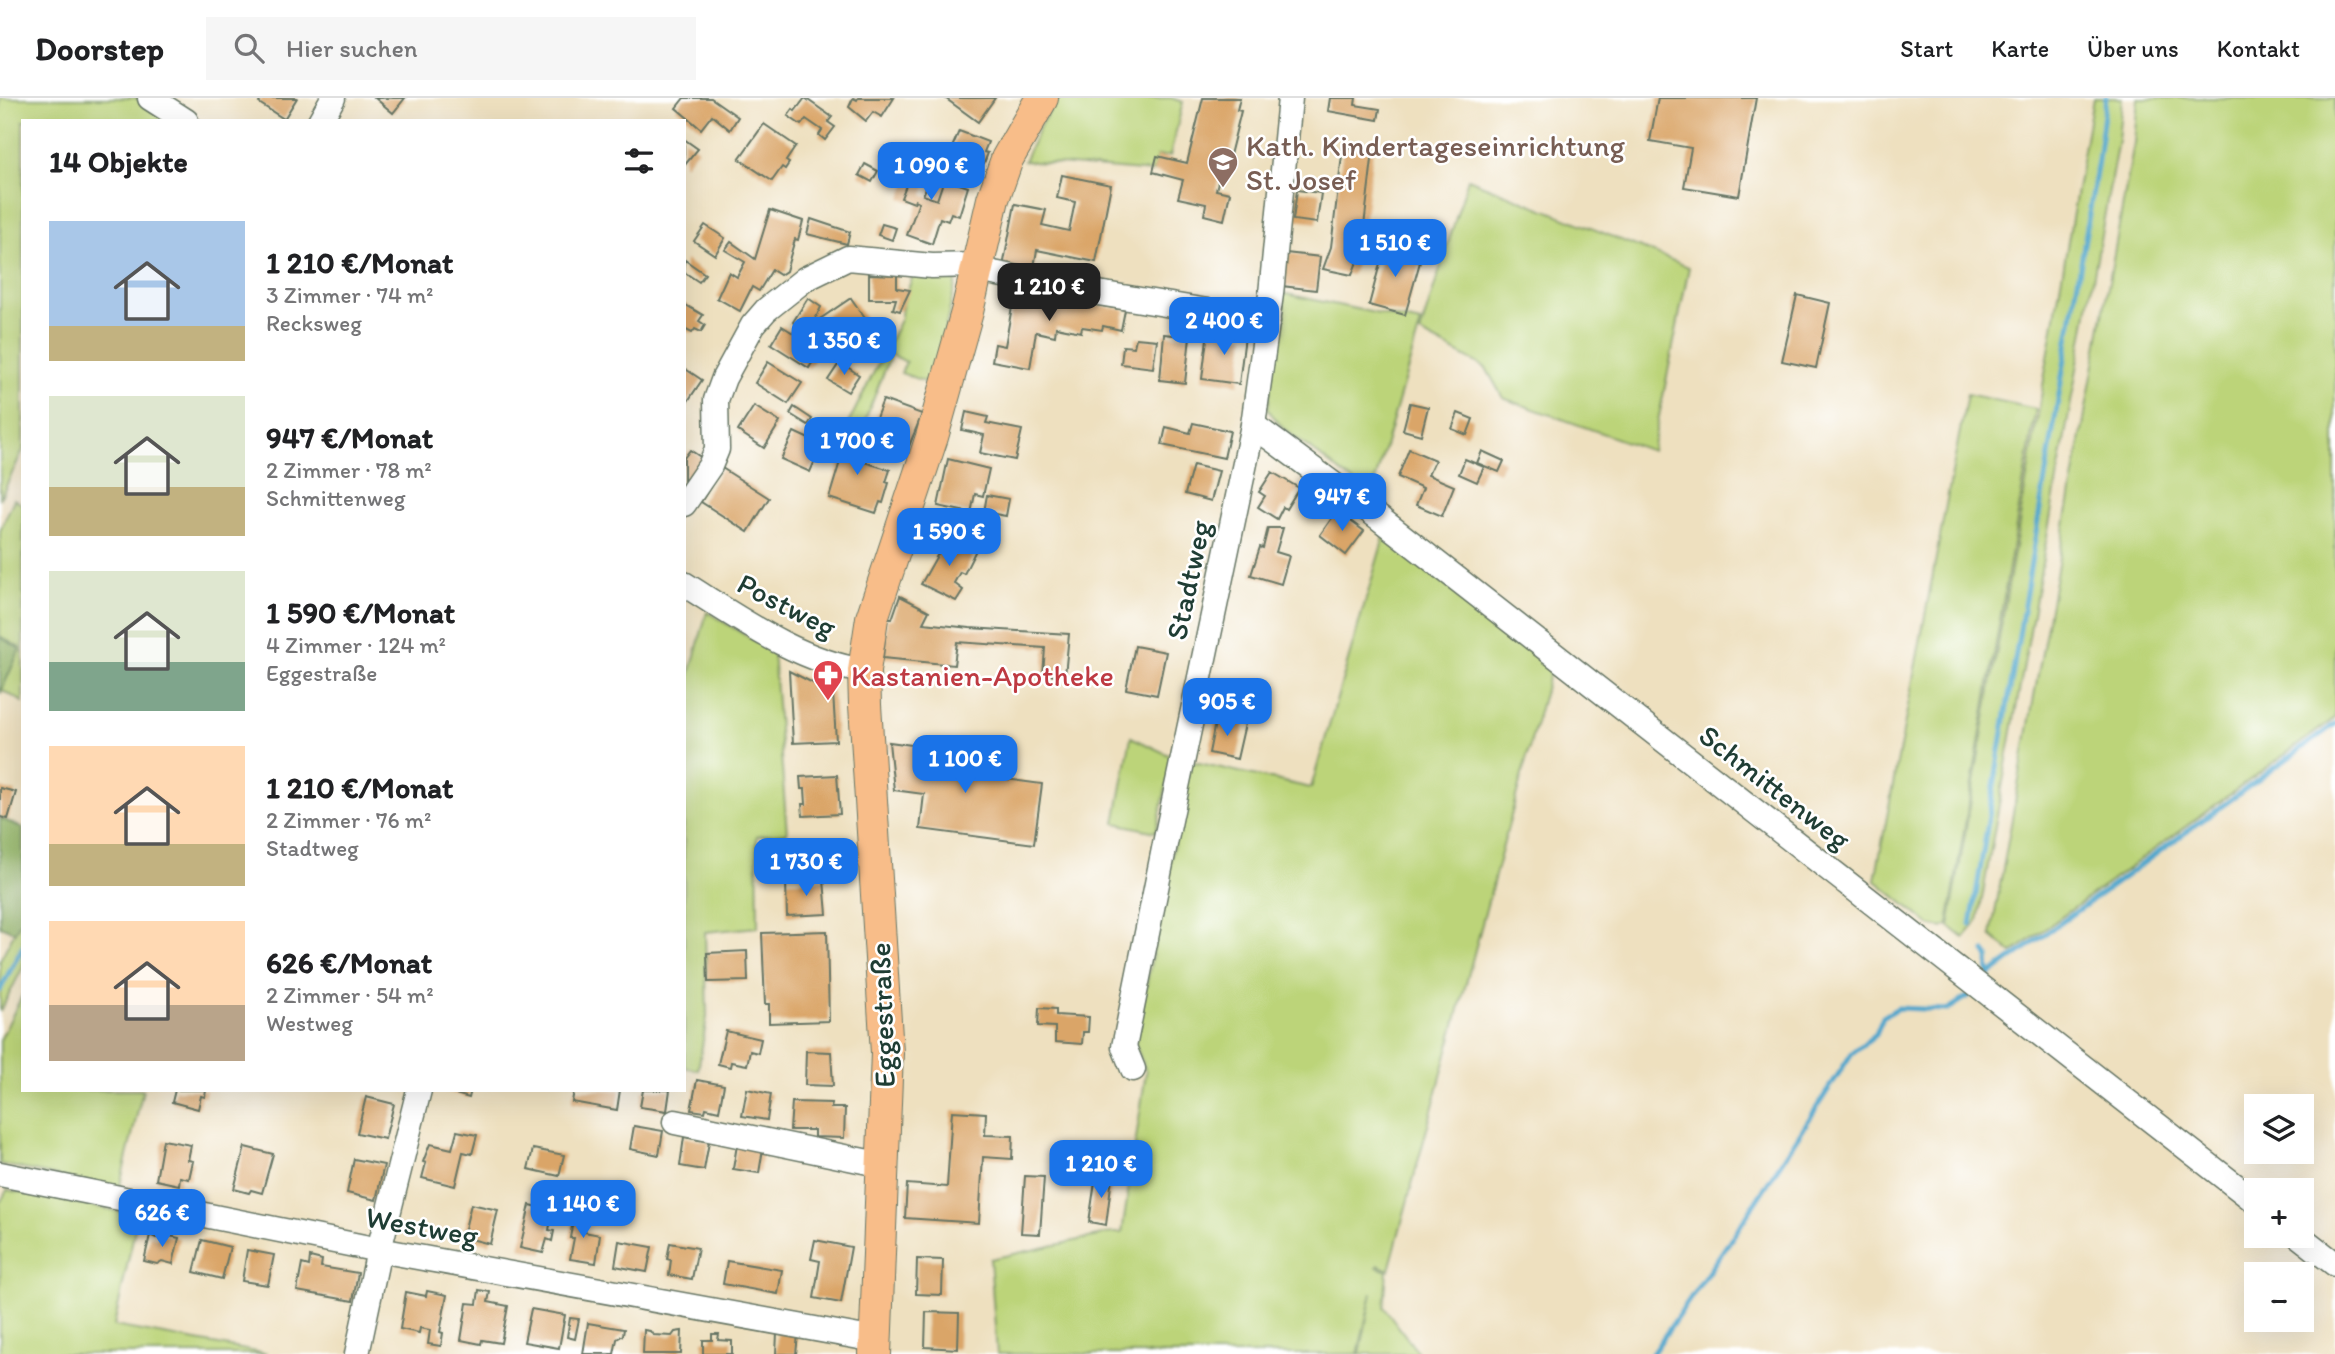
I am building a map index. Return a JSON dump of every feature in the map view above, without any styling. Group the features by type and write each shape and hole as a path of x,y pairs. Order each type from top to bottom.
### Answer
{"main road":[{"name":"Eggestraße","path":"876,1347 887,1053 864,671 872,618 932,437 967,312 993,199 1007,159 1042,98"}],"street":[{"path":"150,98 184,119"},
{"path":"321,119 333,98"},
{"name":"Stadtweg","path":"1133,1069 1125,1047 1253,425 1268,321 1290,98"},
{"path":"686,501 710,466 717,449 716,400 723,378 753,324 805,279 848,258 932,266 978,265 993,273 1074,289 1268,321"},
{"name":"Schmittenweg","path":"1253,425 1379,518 2244,1193"},
{"name":"Postweg","path":"686,585 758,631 816,659 864,671"},
{"path":"357,1354 379,1250 418,1092"},
{"path":"675,1122 883,1165"},
{"name":"Westweg","path":"0,1174 876,1347"},
{"path":"2314,1248 2335,1264"}],"green space":[{"path":"0,98 136,98 168,119 21,119 21,454 0,499"},
{"path":"1059,98 1171,98 1183,102 1170,156 1157,156 1153,172 1024,161 1041,124"},
{"path":"2093,98 2122,98 2118,140 1978,921 1964,938 1949,926"},
{"path":"2138,98 2335,98 2335,718 2012,953 1991,935 2134,143"},
{"path":"1468,179 1689,267 1652,451 1503,398 1486,368 1420,333"},
{"path":"915,269 957,276 934,379 931,384 901,373 906,362 891,354 859,436 845,430 901,318"},
{"path":"1282,293 1421,323 1371,495 1283,428 1268,410"},
{"path":"1967,394 2036,409 1948,924 1943,928 1930,925 1875,880"},
{"path":"14,499 21,504 21,701 2,690 20,648 0,636 0,531"},
{"path":"1384,537 1551,667 1389,1270 1378,1265 1377,1267 1387,1271 1384,1307 1419,1354 1360,1354 1372,1293 1358,1354 997,1354 990,1259 1122,1233 1146,1072 1135,1044 1190,761 1311,788"},
{"path":"707,612 773,652 787,833 757,836 758,927 705,932 707,1017 698,1070 686,1067 686,688"},
{"path":"0,637 20,649 0,694"},
{"path":"1131,737 1173,757 1156,832 1115,823"},
{"path":"0,818 21,827 21,920 15,932 0,926"},
{"path":"21,920 21,971 0,1012 0,960"},
{"path":"21,998 21,1092 143,1092 119,1189 0,1164 0,1040"},
{"path":"7,1190 138,1215 114,1326 268,1354 0,1354 0,1203"}],"building":[{"path":"262,98 297,98 284,119 259,103"},
{"path":"375,98 405,98 393,113"},
{"path":"684,98 711,98 738,117 730,130 712,115 701,129 676,108"},
{"path":"805,98 832,117 828,122 835,127 825,140 819,135 822,130 806,119 801,125 788,116"},
{"path":"853,98 894,98 882,117 873,112 866,121 849,107"},
{"path":"945,98 995,98 978,122"},
{"path":"1203,98 1240,98 1237,110 1241,111 1224,179 1219,178 1216,190 1230,193 1224,220 1204,215 1206,204 1178,198 1183,180 1153,172 1157,156 1187,163"},
{"path":"1330,98 1356,98 1355,105 1380,109 1378,120 1328,111"},
{"path":"1658,98 1756,98 1739,196 1684,187 1691,148 1650,141"},
{"path":"764,124 796,146 786,161 789,163 785,169 782,167 772,181 739,159"},
{"path":"959,131 988,142 984,163 980,162 978,169 972,167 969,174 945,164"},
{"path":"686,140 698,149 686,164"},
{"path":"1343,147 1373,151 1361,251 1352,275 1323,269 1331,247"},
{"path":"917,158 934,169 923,195 937,200 944,179 968,187 959,216 951,213 948,221 940,218 932,244 907,235 919,202 901,198"},
{"path":"865,164 878,171 872,182 859,175"},
{"path":"1062,175 1111,185 1096,262 1037,250 1032,278 1002,272 1015,204 1046,210 1042,225 1069,231 1075,202 1057,198"},
{"path":"1297,190 1321,193 1317,223 1293,220"},
{"path":"770,210 803,221 798,240 795,239 786,271 780,275 772,270 759,291 752,287 740,311 717,298 729,272 737,277 745,262 725,250 731,242 755,259"},
{"path":"811,219 850,232 847,244 807,234"},
{"path":"882,224 896,228 892,240 878,235"},
{"path":"705,225 725,238 715,255 694,241"},
{"path":"1392,241 1414,247 1410,260 1420,262 1405,315 1369,305 1383,252 1388,254"},
{"path":"1286,253 1320,257 1316,290 1282,286"},
{"path":"686,261 705,274 699,282 686,273"},
{"path":"869,274 897,275 897,288 910,290 900,311 893,309 896,299 869,299"},
{"path":"1015,290 1125,310 1121,330 1103,326 1102,330 1082,327 1081,332 1056,327 1055,336 1036,332 1030,368 992,361 995,344 1005,346"},
{"path":"1797,295 1830,303 1816,368 1782,361"},
{"path":"808,298 821,307 809,332 793,322"},
{"path":"851,298 871,327 848,342 841,331 830,339 817,321"},
{"path":"686,305 703,315 699,321 705,325 701,332 695,329 692,333 686,330"},
{"path":"782,326 820,350 809,368 771,344"},
{"path":"1208,331 1245,336 1239,384 1202,379"},
{"path":"1164,334 1190,337 1185,383 1160,380"},
{"path":"1136,338 1157,340 1153,368 1121,364 1123,346 1134,347"},
{"path":"768,362 802,383 788,404 755,383"},
{"path":"840,362 859,375 848,392 828,380"},
{"path":"686,369 702,380 686,404"},
{"path":"883,400 922,414 905,456 867,441"},
{"path":"1410,403 1428,407 1421,435 1403,430"},
{"path":"754,406 780,422 764,448 738,431"},
{"path":"794,407 812,419 808,425 790,414"},
{"path":"966,412 988,417 986,423 1022,430 1015,460 980,453 984,435 962,430"},
{"path":"1458,413 1473,419 1467,435 1452,429"},
{"path":"1193,423 1230,431 1224,458 1162,445 1166,427 1190,433"},
{"path":"794,432 822,445 810,472 781,459"},
{"path":"844,432 858,437 851,458 890,470 883,503 880,502 876,513 829,498 842,455 834,453 823,444 826,436 838,444"},
{"path":"1409,449 1435,460 1428,475 1454,486 1442,516 1416,505 1423,488 1398,477"},
{"path":"690,450 705,460 686,490 686,455"},
{"path":"1482,451 1504,461 1499,472 1477,463"},
{"path":"948,459 989,469 983,496 975,494 971,513 938,506"},
{"path":"1465,459 1484,467 1477,482 1459,474"},
{"path":"1193,465 1219,471 1211,501 1185,494"},
{"path":"722,468 769,498 748,532 701,502"},
{"path":"1272,472 1299,488 1277,519 1258,507 1265,496 1259,492"},
{"path":"987,495 1009,499 1006,516 984,512"},
{"path":"1337,511 1364,531 1346,555 1320,535"},
{"path":"1268,528 1283,528 1276,552 1289,556 1281,584 1251,575 1260,547 1263,548"},
{"path":"948,536 959,541 961,538 976,550 964,574 960,572 954,583 963,590 956,601 921,584"},
{"path":"900,596 929,611 923,623 1069,634 1065,676 1043,675 1045,648 957,642 954,665 883,658 887,619 892,619"},
{"path":"1135,646 1166,652 1157,695 1126,689"},
{"path":"789,671 833,693 836,741 793,743"},
{"path":"1216,718 1245,724 1237,759 1209,753"},
{"path":"935,740 964,744 960,773 1042,784 1034,844 920,829 924,794 894,790 889,742 934,748"},
{"path":"837,775 840,814 803,816 802,804 806,804 805,789 801,789 800,777"},
{"path":"0,788 16,792 8,819 0,817"},
{"path":"823,840 824,863 786,865 785,842"},
{"path":"824,880 827,914 787,916 786,881"},
{"path":"827,931 829,1021 769,1023 769,1004 765,1004 762,933"},
{"path":"747,951 748,981 708,982 707,953"},
{"path":"1039,1008 1056,1009 1056,1015 1089,1017 1088,1032 1083,1032 1082,1044 1055,1042 1055,1027 1038,1026"},
{"path":"726,1031 761,1039 758,1053 750,1051 747,1065 731,1062 730,1067 718,1064"},
{"path":"806,1051 831,1052 833,1086 805,1085"},
{"path":"697,1080 724,1085 719,1111 706,1108 705,1112 691,1110"},
{"path":"747,1089 771,1094 767,1120 742,1116"},
{"path":"174,1092 206,1092 205,1097 201,1096 198,1109 172,1102"},
{"path":"449,1092 470,1092 469,1098"},
{"path":"574,1092 620,1092 617,1110 572,1102"},
{"path":"643,1092 670,1092 667,1111 640,1107"},
{"path":"366,1097 394,1104 385,1139 357,1133"},
{"path":"792,1102 832,1103 831,1108 845,1108 844,1138 814,1137 814,1130 790,1130"},
{"path":"952,1111 986,1113 985,1135 1013,1136 1012,1159 983,1157 979,1223 905,1218 907,1184 947,1187"},
{"path":"634,1126 663,1131 659,1155 630,1149"},
{"path":"457,1131 477,1135 472,1154 463,1152 455,1186 422,1178 426,1163 423,1162 430,1144 452,1149"},
{"path":"684,1137 709,1142 704,1170 680,1166"},
{"path":"163,1140 191,1145 188,1160 193,1161 189,1179 180,1177 179,1185 156,1180"},
{"path":"737,1145 763,1149 759,1173 733,1169"},
{"path":"245,1147 273,1154 262,1193 234,1189"},
{"path":"533,1149 564,1155 559,1176 528,1169"},
{"path":"354,1159 384,1165 376,1200 347,1193"},
{"path":"1096,1175 1112,1177 1106,1225 1089,1222"},
{"path":"1025,1176 1044,1177 1040,1234 1021,1233"},
{"path":"471,1204 498,1210 490,1244 463,1237"},
{"path":"530,1205 553,1210 549,1230 554,1231 552,1241 547,1239 543,1253 520,1248"},
{"path":"575,1209 588,1211 584,1232 600,1235 596,1263 570,1259"},
{"path":"161,1234 179,1238 173,1264 144,1261 150,1235 156,1238"},
{"path":"202,1240 230,1247 222,1279 194,1272"},
{"path":"815,1240 851,1247 841,1303 814,1298 820,1261 811,1259"},
{"path":"619,1241 652,1247 647,1272 615,1266"},
{"path":"670,1243 698,1248 692,1279 669,1275 671,1260 667,1259"},
{"path":"247,1250 274,1255 268,1285 242,1281"},
{"path":"310,1257 322,1260 321,1267 358,1273 353,1301 297,1291 302,1264 309,1266"},
{"path":"917,1259 943,1260 942,1295 916,1294"},
{"path":"727,1261 782,1270 778,1294 723,1284"},
{"path":"479,1290 490,1292 488,1302 508,1306 501,1343 482,1340 481,1344 461,1340 467,1303 477,1304"},
{"path":"427,1291 447,1295 440,1332 443,1333 441,1346 428,1344 430,1330 420,1328 419,1333 400,1329 406,1292 426,1296"},
{"path":"531,1309 565,1315 559,1348 524,1342"},
{"path":"926,1312 959,1313 958,1349 925,1347"},
{"path":"570,1318 579,1319 575,1339 567,1337"},
{"path":"588,1323 624,1329 623,1335 617,1339 614,1354 583,1354"},
{"path":"644,1330 653,1335 672,1336 675,1332 682,1331 681,1354 643,1354"},
{"path":"777,1333 798,1335 796,1354 776,1354"},
{"path":"712,1334 719,1334 718,1340 732,1341 732,1354 703,1354 703,1340 712,1340"}],"waterway":[{"path":"1971,924 2098,160 2106,98"},
{"path":"1989,975 2335,724"},
{"path":"0,990 21,950"},
{"path":"1985,952 1988,956 1989,975"},
{"path":"1652,1354 1740,1226 1852,1053 1876,1034 1883,1017 1898,1008 1947,1010 1970,995"}],"place":[{"name":"Kath. Kindertageseinrichtung St. Josef","path":"1223,189"},
{"name":"Kastanien-Apotheke","path":"828,702"}]}
